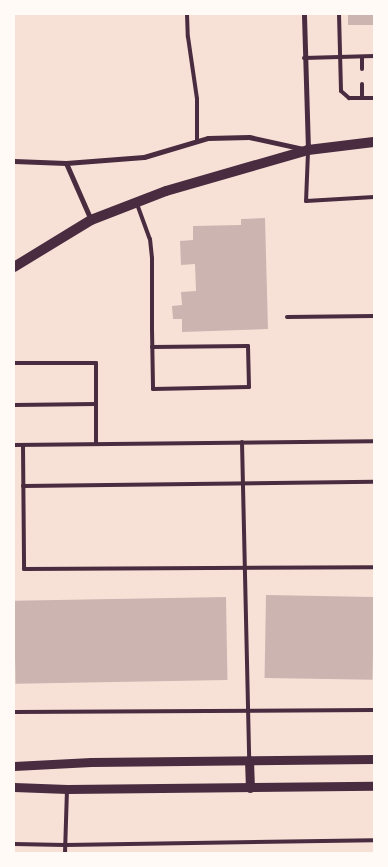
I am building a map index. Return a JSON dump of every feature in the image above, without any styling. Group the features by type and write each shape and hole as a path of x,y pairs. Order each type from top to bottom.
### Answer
{"main road":[{"path":"14,267 91,220 136,202 217,174 308,150 374,142"}],"street":[{"path":"14,161 66,163 144,157 208,138 249,137 308,150 304,14"},
{"path":"66,163 91,220"},
{"path":"14,766 91,762 374,759"},
{"path":"249,760 250,788"},
{"path":"14,787 67,789 374,786"}],"lane":[{"path":"187,14 188,37 197,99 197,142"},
{"path":"339,14 341,91 345,96 374,98"},
{"path":"304,58 374,56"},
{"path":"362,57 362,69"},
{"path":"362,84 362,98"},
{"path":"308,150 306,201 374,197"},
{"path":"136,202 150,239 152,347 153,389 249,387 248,346 152,347"},
{"path":"287,317 374,316"},
{"path":"14,363 96,363 96,444"},
{"path":"14,405 96,404"},
{"path":"14,445 374,441"},
{"path":"242,442 249,760"},
{"path":"23,445 24,569 374,567"},
{"path":"23,486 374,482"},
{"path":"14,712 374,710"},
{"path":"65,853 67,789"},
{"path":"14,844 65,846 374,840"}],"building":[{"path":"348,14 374,14 374,25 348,25"},
{"path":"265,218 268,329 182,332 182,319 173,319 172,306 182,305 181,292 196,291 195,264 181,265 180,241 193,240 193,226 241,225 241,219"},
{"path":"266,595 374,597 373,680 265,678"},
{"path":"226,597 227,680 15,684 14,601"}]}
